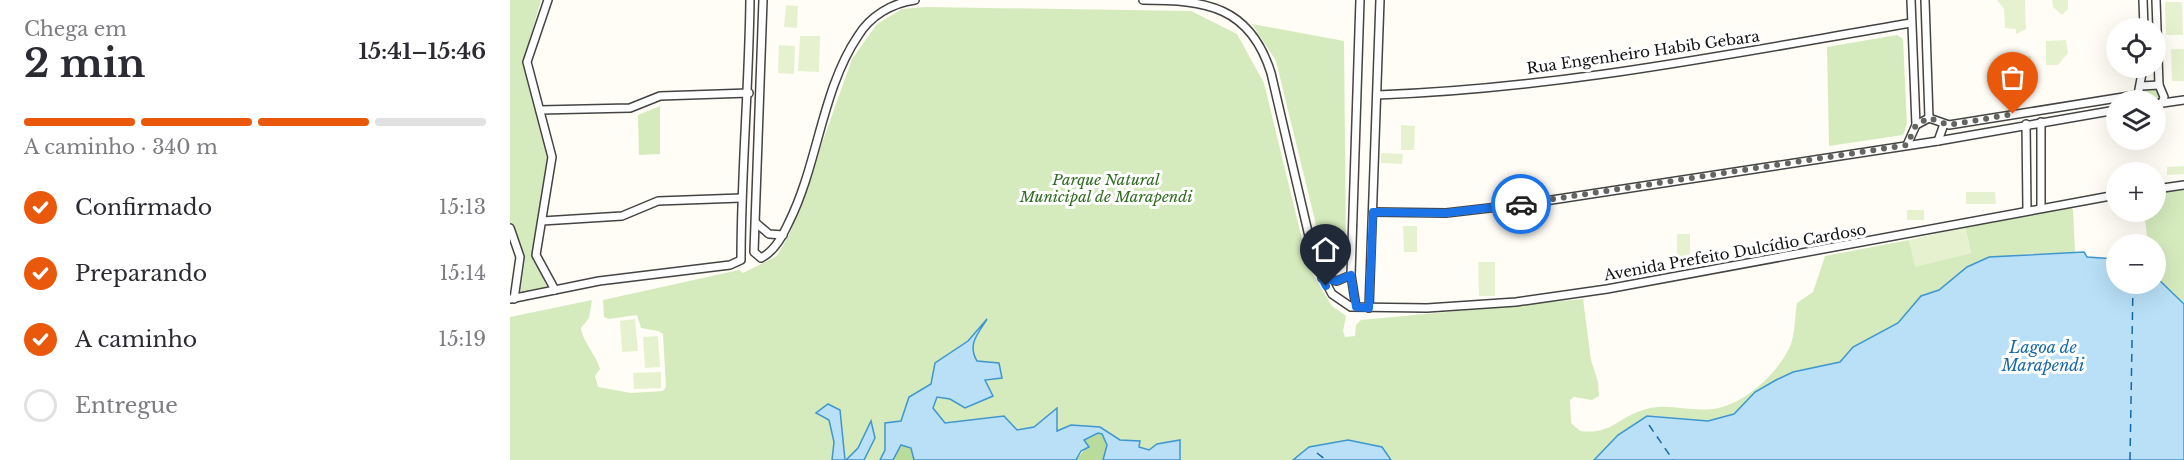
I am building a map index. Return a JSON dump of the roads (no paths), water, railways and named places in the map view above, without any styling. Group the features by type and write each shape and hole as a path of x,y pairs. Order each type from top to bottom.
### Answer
{"street":[{"path":"548,0 527,62 552,157 536,255 555,290"},
{"path":"510,228 520,257 512,299 599,281 730,265 741,260 741,198 749,93 750,0"},
{"path":"763,0 755,254 761,258 783,235 811,167 835,86 858,35 887,9 915,0"},
{"path":"1143,0 1192,2 1221,9 1241,20 1252,32 1264,51 1271,72 1312,249"},
{"path":"1316,264 1332,294 1344,303 1356,307 1351,275 1360,0"},
{"path":"1369,308 1380,0"},
{"path":"1907,145 1916,125 1911,0"},
{"path":"1925,0 1929,118"},
{"path":"2143,0 2144,18"},
{"path":"2156,0 2159,85 2162,90"},
{"name":"Rua Engenheiro Habib Gebara","path":"1377,94 1446,92 1606,75 1911,23"},
{"path":"2140,90 2142,78"},
{"path":"2141,86 2159,85"},
{"path":"540,110 630,108 660,96 749,93"},
{"path":"2166,102 2184,100"},
{"path":"1929,118 1944,124 2106,102"},
{"path":"1373,212 1446,213 1532,203 1938,141 2106,112"},
{"path":"1916,125 1929,118"},
{"path":"2041,122 2041,207"},
{"path":"1938,141 1944,124"},
{"path":"2026,124 2027,210"},
{"path":"2166,188 2184,185"},
{"name":"Avenida Prefeito Dulcídio Cardoso","path":"1356,307 1475,306 1607,289 2106,197"},
{"path":"542,221 622,216 658,201 741,198"},
{"path":"756,223 768,234 783,235"},
{"path":"1322,278 1336,281 1351,275"}],"water":[{"name":"Lagoa de Marapendi","path":"2084,252 2087,257 2106,258 2106,294 2166,294 2166,287 2184,304 2184,460 1594,460 1618,435 1647,416 1708,421 1734,414 1755,392 1776,380 1793,372 1840,362 1853,347 1898,323 1921,296 1939,290 1967,267 1989,257"},
{"path":"987,319 973,344 974,355 977,361 999,363 1002,378 985,380 993,396 965,408 950,399 937,397 933,408 945,423 1004,416 1017,430 1034,427 1057,408 1057,431 1071,425 1100,427 1120,440 1140,441 1139,447 1149,450 1157,444 1180,440 1180,460 1103,460 1107,445 1102,434 1098,433 1084,440 1089,447 1081,451 1076,460 914,460 911,448 901,445 893,460 880,460 885,450 885,423 901,421 909,397 931,384 935,363 968,341"},
{"path":"828,404 840,410 845,460 832,460 834,442 829,420 816,413"},
{"path":"871,421 875,438 864,460 846,460 858,448"},
{"path":"1348,440 1382,447 1391,460 1293,460 1309,447"}],"park label":[{"name":"Parque Natural Municipal de Marapendi","path":"1106,188"}]}
